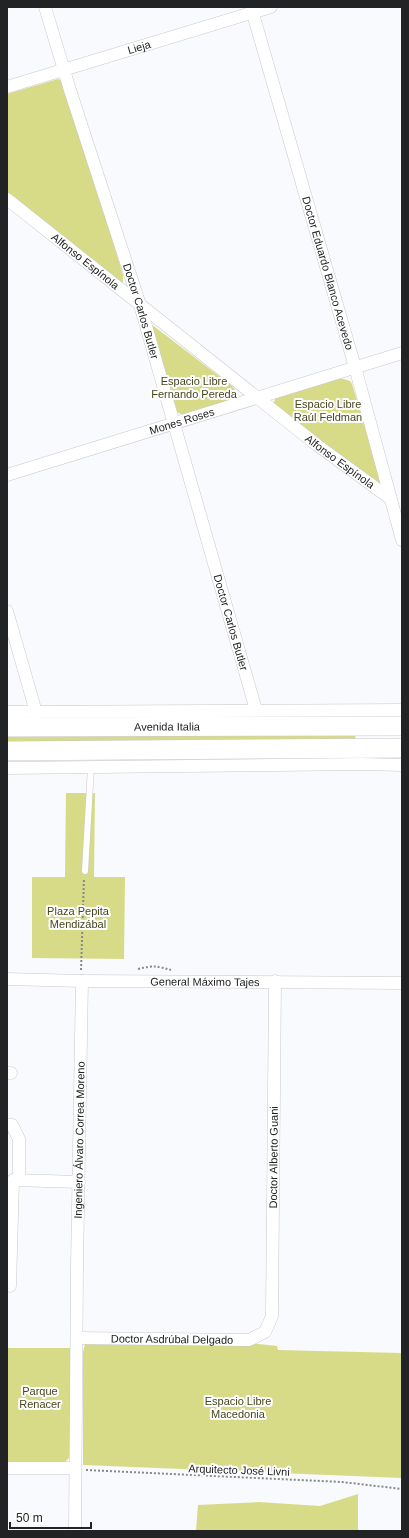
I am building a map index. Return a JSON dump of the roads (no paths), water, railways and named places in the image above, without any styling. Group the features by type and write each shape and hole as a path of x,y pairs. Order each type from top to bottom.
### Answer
{"main road":[{"name":"Avenida Italia","path":"7,727 327,718 360,718 402,726"},
{"path":"362,756 366,744 402,739"},
{"name":"Avenida Italia","path":"7,751 91,758 302,757 362,756 402,748"}],"street":[{"name":"Doctor Carlos Butler","path":"45,7 70,90 140,305 256,710"},
{"name":"Lieja","path":"7,87 252,10 271,7"},
{"name":"Doctor Eduardo Blanco Acevedo","path":"252,10 355,367 402,540"},
{"name":"Alfonso Espínola","path":"7,199 317,445 391,499"},
{"name":"Mones Roses","path":"7,475 402,353"},
{"path":"7,611 36,712"},
{"name":"Avenida Italia","path":"7,712 256,710 327,718"},
{"name":"Avenida Italia","path":"360,718 402,710"},
{"name":"Avenida Italia","path":"360,718 402,721"},
{"path":"360,718 362,756"},
{"name":"Avenida Italia","path":"362,756 402,765"},
{"name":"Avenida Italia","path":"7,768 91,758"},
{"name":"General Máximo Tajes","path":"7,979 82,981 402,982"},
{"name":"Ingeniero Álvaro Correa Moreno","path":"75,1531 82,981"},
{"name":"Doctor Alberto Guani","path":"265,1332 272,1316 275,981"},
{"path":"7,1125 12,1125 20,1139 19,1180"},
{"path":"10,1286 13,1180 79,1182"},
{"name":"Doctor Asdrúbal Delgado","path":"77,1338 249,1340 265,1332"},
{"path":"7,1468 75,1468"}],"lane":[{"path":"84,871 91,758"}],"park label":[{"name":"Espacio Libre Fernando Pereda","path":"194,387"},
{"name":"Espacio Libre Raúl Feldman","path":"328,410"},
{"name":"Plaza Pepita Mendizábal","path":"78,917"},
{"name":"Parque Renacer","path":"40,1397"},
{"name":"Espacio Libre Macedonia","path":"238,1407"}]}
